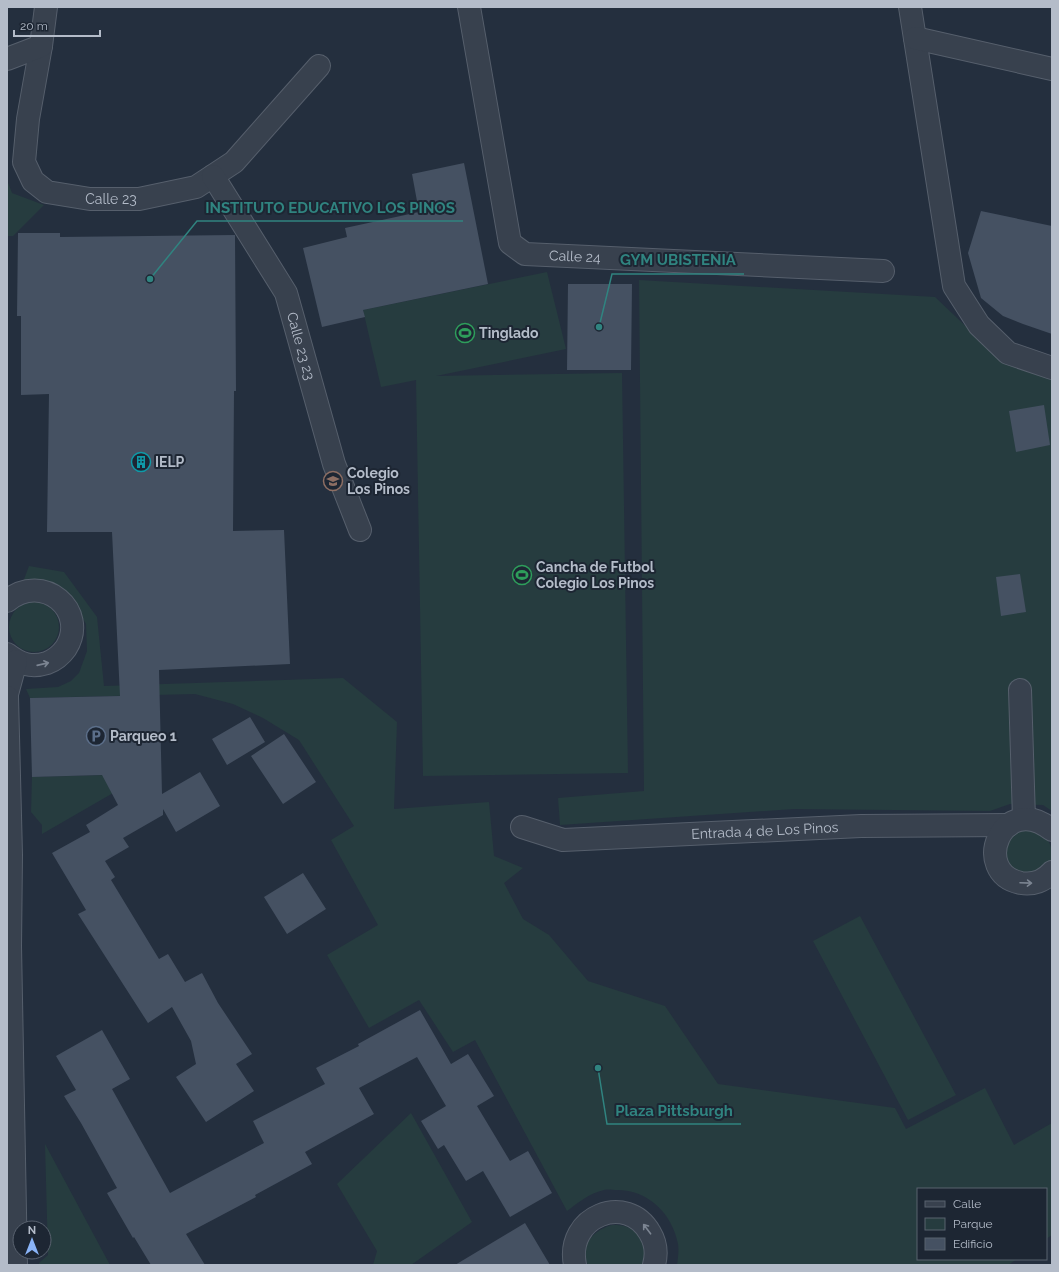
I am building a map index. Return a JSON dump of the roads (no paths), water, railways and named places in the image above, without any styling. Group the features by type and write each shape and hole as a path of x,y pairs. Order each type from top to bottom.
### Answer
{"street":[{"name":"Calle 23","path":"46,7 41,46 28,119 24,162 33,181 47,192 90,199 139,199 196,187 234,162 319,66"},
{"name":"Calle 24","path":"469,7 510,243 525,254 883,271"},
{"path":"910,7 954,286 979,325 1008,352 1052,368"},
{"path":"915,38 1052,69"},
{"path":"7,60 41,46"},
{"name":"Calle 23 23","path":"213,176 286,293 334,464 360,530"},
{"path":"7,602 17,594 30,590 43,591 55,596 65,605 71,617 72,630 69,642 62,654 51,661 39,665 27,665 12,658 7,694"},
{"path":"1020,690 1016,822 1001,832 996,841 994,851 996,861 1008,878 1027,884 1050,882"},
{"path":"7,697 11,847 10,954 16,1265"},
{"name":"Entrada 4 de Los Pinos","path":"522,827 563,840 861,826 1016,822 1035,820 1052,830"},
{"path":"575,1265 573,1256 575,1242 580,1231 589,1221 601,1214 614,1212 628,1214 640,1220 647,1228 653,1238 656,1248 656,1259 654,1265"}],"place":[{"name":"INSTITUTO EDUCATIVO LOS PINOS","path":"150,279"},
{"name":"GYM UBISTENIA","path":"599,327"},
{"name":"Tinglado","path":"465,333"},
{"name":"IELP","path":"141,462"},
{"name":"Colegio Los Pinos","path":"333,481"},
{"name":"Cancha de Futbol Colegio Los Pinos","path":"522,575"},
{"name":"Parqueo 1","path":"96,736"},
{"name":"Plaza Pittsburgh","path":"598,1068"}]}
